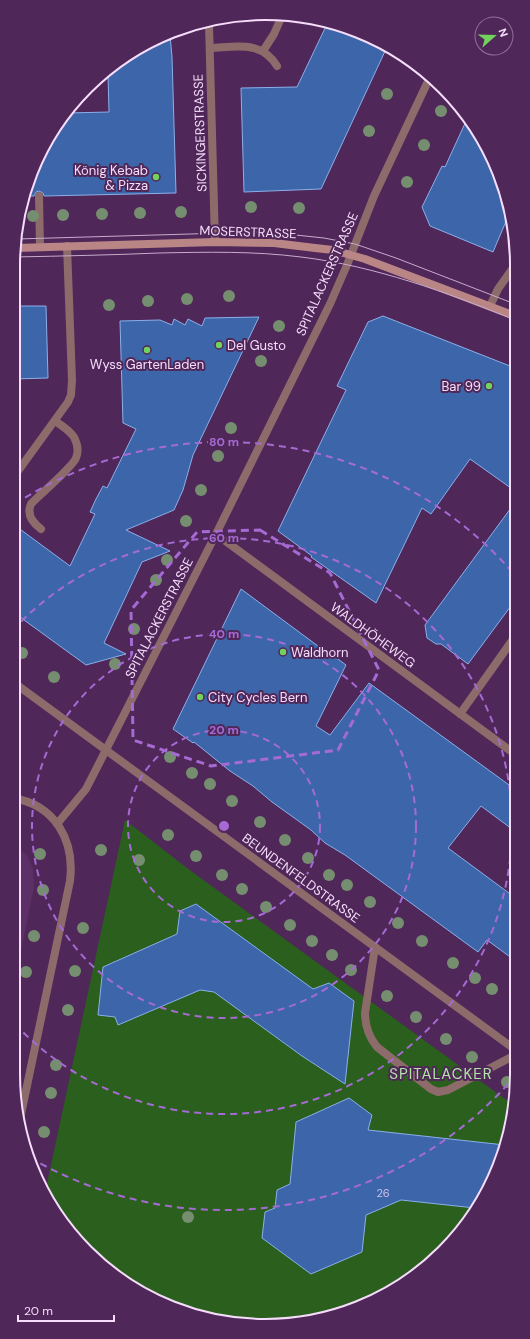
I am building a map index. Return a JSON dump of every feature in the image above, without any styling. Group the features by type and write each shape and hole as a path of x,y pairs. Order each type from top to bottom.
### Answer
{"street":[{"path":"263,51 274,34 280,21"},
{"name":"SICKINGERSTRASSE","path":"209,27 215,242"},
{"path":"210,48 250,47 263,51 272,58 277,66"},
{"name":"SPITALACKERSTRASSE","path":"57,824 86,789 216,534 330,304 374,196 428,82"},
{"path":"39,196 40,247"},
{"name":"MOSERSTRASSE","path":"21,248 215,242 274,243 333,250 510,314"},
{"path":"20,468 68,402 72,387 67,246"},
{"path":"490,306 498,289 510,272"},
{"path":"41,529 30,518 29,508 31,504 70,466 76,458 78,448 74,437 55,421"},
{"name":"WALDHÖHEWEG","path":"216,534 510,751"},
{"path":"460,714 510,643"},
{"name":"BEUNDENFELDSTRASSE","path":"20,687 510,1047"},
{"path":"20,800 32,803 49,815 62,830 69,849 72,868 22,1108"},
{"path":"375,947 365,1022 368,1033 377,1047 431,1089 438,1092 448,1090 510,1056"}],"highlighted area":[{"path":"260,530 330,573 379,670 338,750 211,766 133,740 131,610 197,532"}],"shaded area":[{"path":"20,850 27,855 33,869 34,887 20,956"}],"green space":[{"path":"125,820 191,871 508,1101 502,1137 485,1182 469,1210 449,1236 427,1258 401,1278 373,1294 328,1311 297,1317 265,1319 233,1317 202,1311 157,1294 129,1278 103,1258 81,1236 61,1210 47,1185"}],"building":[{"path":"325,27 359,39 385,51 321,189 244,192 241,88 297,87"},
{"path":"170,39 176,193 44,196 43,193 39,191 36,192 34,196 30,196 45,157 61,129 73,113 109,112 108,77 129,61"},
{"path":"465,124 485,157 502,202 506,222 493,252 430,226 422,207 442,166 445,167"},
{"path":"20,306 46,306 48,378 20,379"},
{"path":"383,316 510,366 510,487 470,459 431,514 422,508 376,603 311,557 312,556 278,531 346,390 337,386 368,322"},
{"path":"259,317 193,455 183,490 174,510 126,530 170,551 142,562 104,643 126,654 86,665 20,617 20,529 70,566 95,514 90,512 96,499 103,486 107,488 136,429 123,423 120,321 160,320 172,325 174,319 185,325 188,319 202,326 205,318"},
{"path":"510,509 510,607 468,664 441,644 436,644 427,638 425,625"},
{"path":"241,589 346,665 316,726 330,735 369,683 510,786 510,828 481,806 448,848 510,894 510,957 487,940 478,952 345,855 325,843 311,830 272,802 253,786 230,771 194,742 193,743 173,729"},
{"path":"196,904 313,989 329,983 354,1001 345,1084 302,1056 214,992 200,990 118,1025 115,1017 98,1015 103,967 177,934 180,911"},
{"path":"349,1098 372,1115 368,1130 500,1144 485,1182 470,1208 401,1200 366,1215 362,1252 311,1274 262,1238 265,1212 275,1208 277,1190 290,1184 296,1122"}],"tram line":[{"path":"22,239 260,232 324,238 355,244 396,258 510,302"},
{"path":"21,257 213,252 301,257 329,261 410,281 510,318"}],"place":[{"name":"König Kebab & Pizza","path":"156,177"},
{"name":"Del Gusto","path":"219,345"},
{"name":"Wyss GartenLaden","path":"147,350"},
{"name":"Bar 99","path":"489,386"},
{"name":"Waldhorn","path":"283,652"},
{"name":"City Cycles Bern","path":"200,697"}],"district":[{"name":"SPITALACKER","path":"441,1074"}]}
